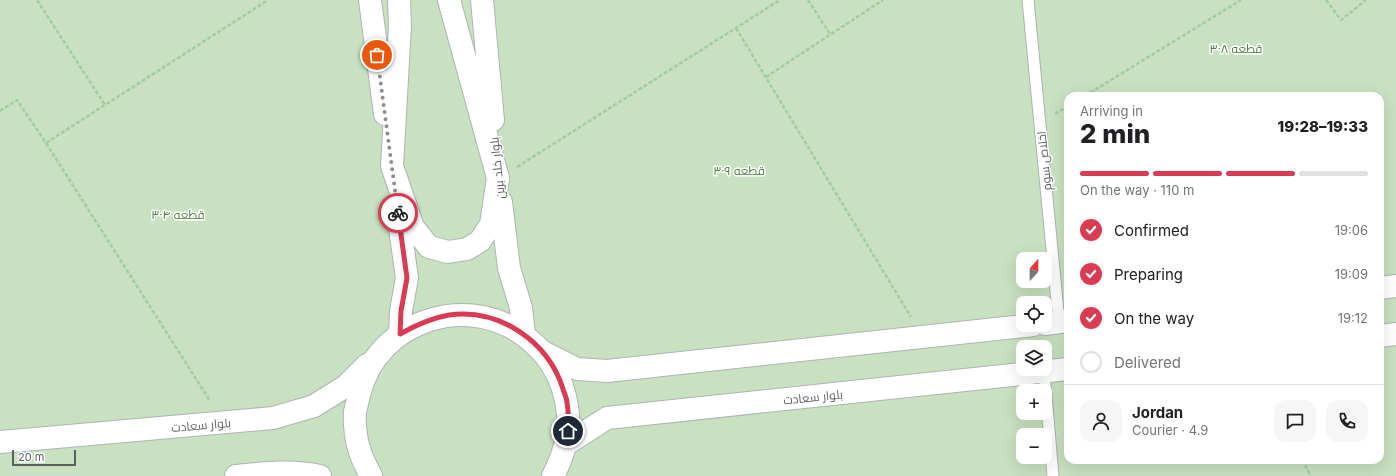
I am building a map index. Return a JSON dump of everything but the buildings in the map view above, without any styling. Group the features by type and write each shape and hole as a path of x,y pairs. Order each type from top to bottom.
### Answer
{"street":[{"path":"370,0 407,278 401,311 400,334"},
{"path":"399,0 400,26 392,166 413,227 428,247 448,252 467,249 480,241 491,224 498,178 449,0"},
{"name":"بلوار خلد برین","path":"482,0 498,178 509,268 521,308 524,334"},
{"path":"1384,288 1396,286"},
{"path":"371,476 359,448 355,414 363,380 381,351 400,334 423,321 449,315 475,315 501,322 524,334 543,352 559,376 567,403 568,431 562,459 553,476"},
{"path":"543,352 577,369 607,371 1016,327"},
{"path":"1384,336 1396,334"},
{"name":"بلوار سعادت","path":"0,442 273,418 314,406 346,386 381,351"},
{"name":"بلوار سعادت","path":"1052,371 1064,370"},
{"name":"بلوار سعادت","path":"565,445 607,418 1016,375"},
{"path":"236,476 279,472 306,473 320,476"}],"lane":[{"name":"اخلاص سوم","path":"1028,0 1057,322"},
{"path":"1044,376 1053,476"}],"path":[{"path":"37,0 105,105"},
{"path":"46,143 268,0"},
{"path":"498,178 534,157 780,0"},
{"path":"808,0 830,34"},
{"path":"766,77 883,0"},
{"path":"1092,92 1241,0"},
{"path":"1326,0 1341,20 1366,0"},
{"path":"736,28 918,328 928,336"},
{"path":"0,110 17,100 46,143 223,423"},
{"path":"1304,464 1311,476"}],"green space":[{"path":"0,0 1396,0 1396,476 0,476"}],"way so far":[{"path":"377,55 398,213"}],"route":[{"path":"398,213 407,278 401,311 400,334 423,321 449,315 475,315 501,322 524,334 543,352 559,376 567,403 568,431"}],"park label":[{"name":"قطعه ۳۰۸","path":"1236,48"},
{"name":"قطعه ۳۰۹","path":"739,170"},
{"name":"قطعه ۳۰۴","path":"178,214"}]}
